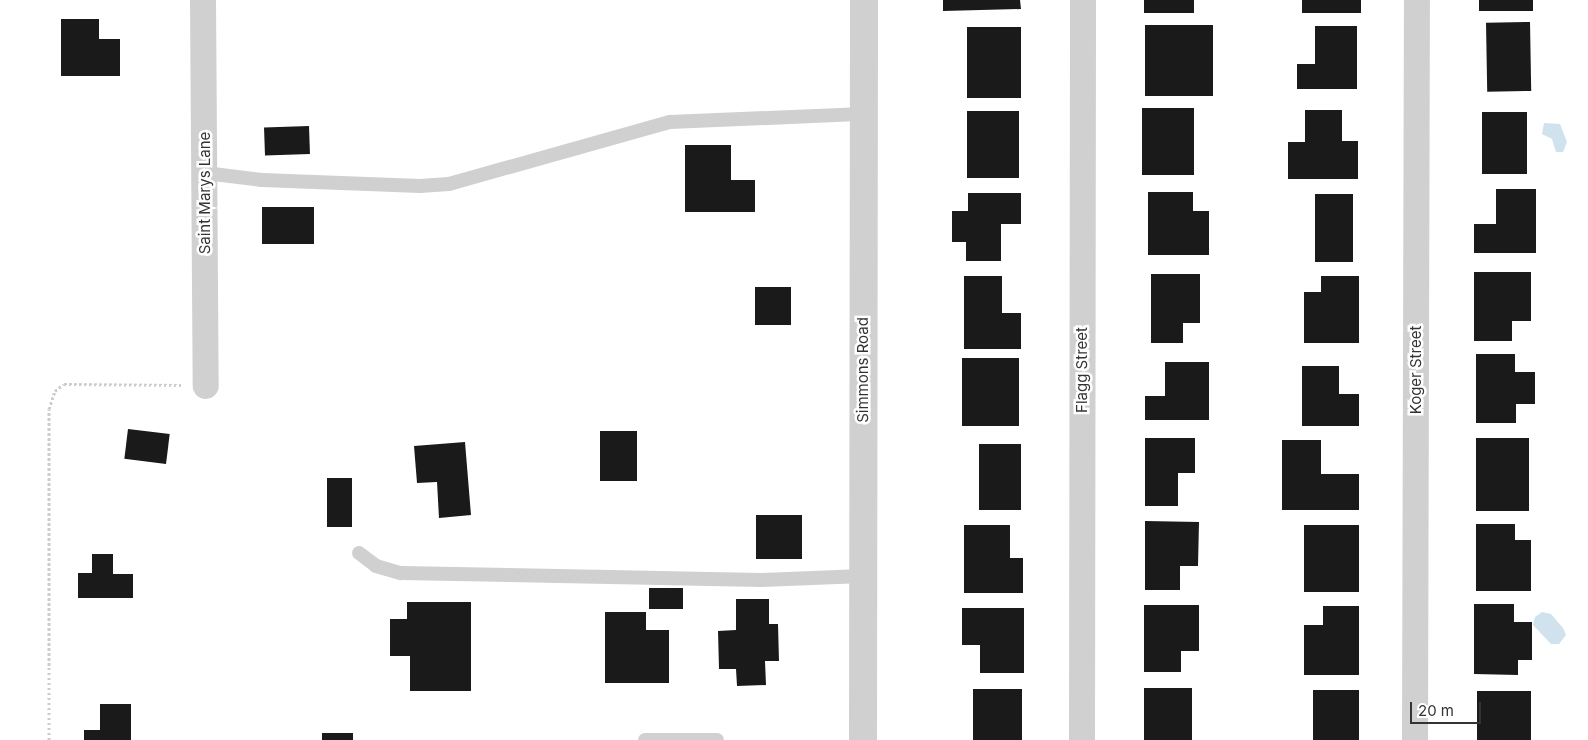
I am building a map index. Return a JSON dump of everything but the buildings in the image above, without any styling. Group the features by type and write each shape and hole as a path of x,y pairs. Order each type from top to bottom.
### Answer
{"street":[{"name":"Saint Marys Lane","path":"203,0 206,386"},
{"name":"Simmons Road","path":"862,740 864,0"},
{"name":"Flagg Street","path":"1082,740 1083,0"},
{"name":"Koger Street","path":"1415,740 1416,0"}],"lane":[{"path":"205,173 262,180 439,185 670,122 864,114"},
{"path":"359,553 376,566 401,573 762,580 863,576"},
{"path":"645,740 717,740"}],"path":[{"path":"49,740 49,409 54,391 64,384 206,386"}],"water":[{"path":"1544,123 1560,124 1567,142 1563,152 1556,152 1552,139 1542,134"},
{"path":"1542,612 1551,614 1563,628 1566,635 1559,644 1551,644 1533,625 1535,617"}]}
